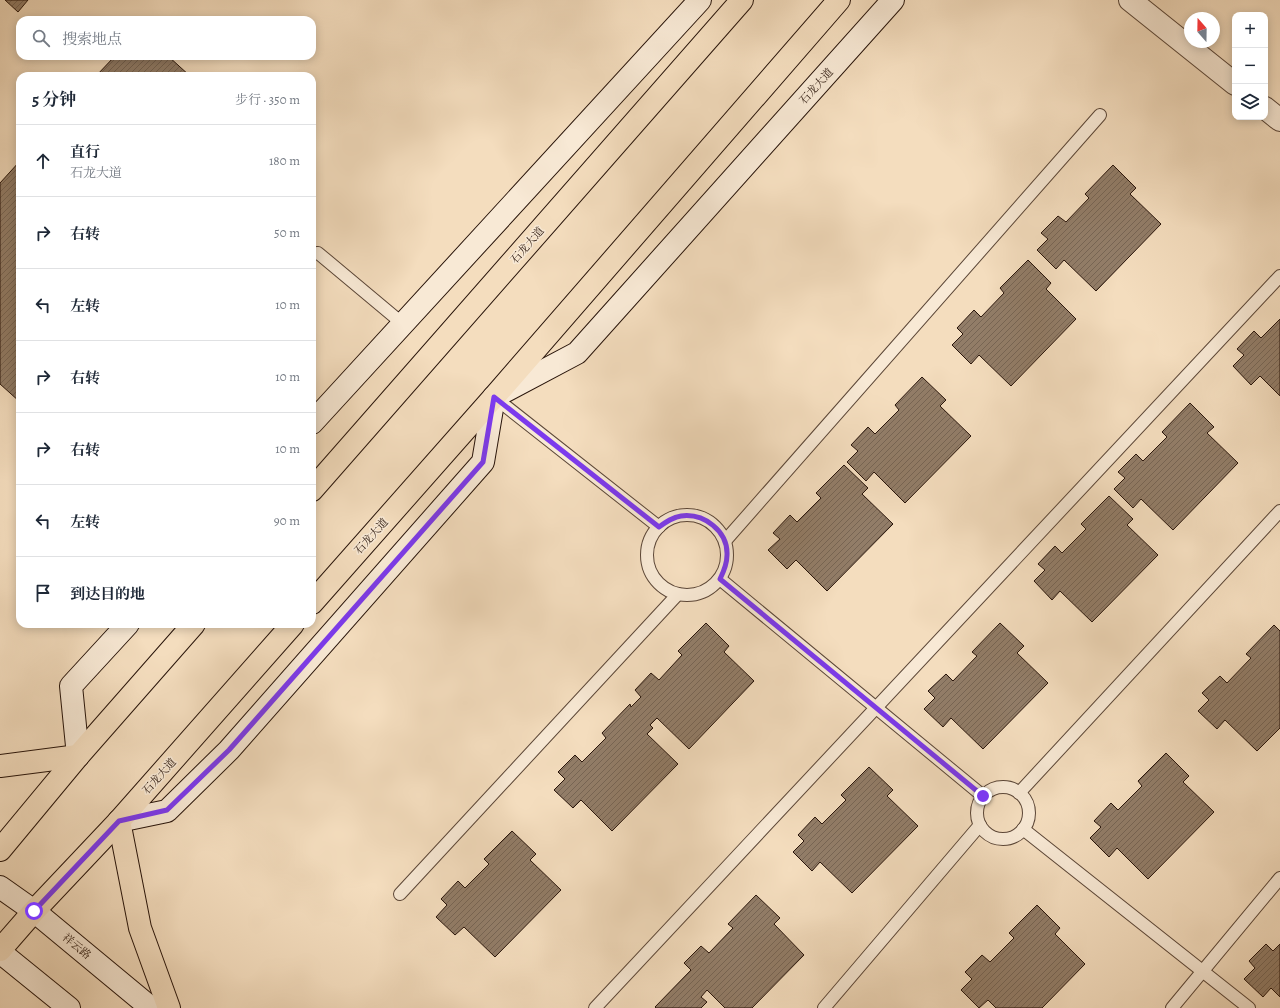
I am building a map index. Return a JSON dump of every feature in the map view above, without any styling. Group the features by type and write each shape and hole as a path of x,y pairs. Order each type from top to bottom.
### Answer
{"main road":[{"name":"石龙大道","path":"316,485 742,0"},
{"name":"石龙大道","path":"316,598 494,397 839,0"},
{"path":"0,850 78,756 190,628"},
{"name":"石龙大道","path":"0,951 34,911 119,821 289,628"},
{"path":"0,766 78,756"},
{"path":"119,821 140,928 169,1008"}],"street":[{"path":"316,419 700,0"},
{"name":"石龙大道","path":"494,397 576,353 893,0"},
{"path":"1130,0 1232,82"},
{"path":"1268,110 1280,120"},
{"path":"119,821 167,810 229,750 483,462 494,397"},
{"path":"78,756 71,686 124,628"},
{"name":"祥云路","path":"0,887 34,911 151,1008"},
{"path":"0,951 69,1008"}],"lane":[{"path":"725,541 1100,115"},
{"path":"316,253 318,253 403,324"},
{"path":"595,1008 1280,276"},
{"path":"494,397 659,527"},
{"path":"1019,793 1280,511"},
{"path":"681,516 694,516 707,520 718,529 725,541 727,554 725,568 720,579 712,587 701,593 690,595 678,594 667,590 650,572 647,561 647,548 651,537 659,527 669,520 681,516"},
{"path":"720,579 983,796"},
{"path":"400,894 678,594"},
{"path":"1000,787 1010,788 1019,793 1026,801 1028,810 1028,820 1023,829 1015,836 1005,839 995,838 986,833 980,825 977,815 978,805 983,796 991,790 1000,787"},
{"path":"824,1008 980,825"},
{"path":"1023,829 1249,1008"},
{"path":"1172,1008 1280,878"}],"building":[{"path":"5,0 28,0 18,12"},
{"path":"111,60 172,60 186,72 100,72"},
{"path":"16,165 16,398 0,384 0,183"},
{"path":"1113,165 1136,188 1130,194 1161,224 1096,291 1064,260 1056,269 1037,250 1048,239 1041,233 1058,216 1066,222 1089,198 1085,194"},
{"path":"1028,260 1051,283 1046,289 1076,319 1011,386 979,355 971,364 952,345 963,334 957,328 974,310 981,317 1004,293 1000,288"},
{"path":"1280,319 1280,396 1260,376 1251,385 1233,366 1244,355 1237,349 1254,331 1261,338"},
{"path":"922,377 946,400 940,406 971,436 905,503 874,472 866,481 847,462 858,451 851,445 868,427 875,434 899,410 895,405"},
{"path":"1190,403 1214,427 1207,433 1238,463 1173,530 1141,499 1133,508 1114,489 1125,478 1118,472 1136,454 1143,461 1167,437 1162,432"},
{"path":"844,465 868,488 862,494 893,524 827,591 796,560 787,569 768,550 780,539 773,533 790,515 797,522 821,498 816,493"},
{"path":"1109,496 1133,519 1127,525 1158,555 1092,622 1060,591 1052,600 1034,581 1045,570 1038,564 1055,546 1062,553 1086,529 1081,524"},
{"path":"706,623 729,646 724,652 754,681 689,749 657,718 650,725 653,728 647,734 678,764 612,831 581,800 573,808 554,790 565,779 558,772 575,755 582,762 606,738 602,733 630,704 631,707 641,697 635,690 651,673 659,680 682,655 678,651"},
{"path":"1000,623 1024,646 1017,653 1048,683 983,749 951,718 943,727 924,709 935,698 928,691 946,674 953,681 977,656 972,652"},
{"path":"1274,625 1280,631 1280,728 1257,751 1225,720 1217,729 1198,711 1209,700 1202,693 1220,676 1227,683 1251,658 1246,654"},
{"path":"1166,753 1189,776 1183,782 1214,812 1148,879 1117,848 1109,857 1090,838 1101,827 1094,821 1111,803 1118,810 1142,786 1138,781"},
{"path":"869,767 893,790 887,796 918,826 852,893 820,862 812,871 793,852 804,841 798,835 815,817 822,824 846,800 841,795"},
{"path":"512,831 536,854 530,860 561,890 495,957 464,927 455,935 436,917 447,905 441,899 458,881 465,888 489,864 484,859"},
{"path":"756,895 780,918 774,924 804,955 752,1008 725,1008 707,990 701,997 707,1002 701,1008 656,1008 655,1007 691,970 684,963 701,946 709,953 733,928 728,924"},
{"path":"1037,905 1060,928 1055,934 1085,964 1042,1008 996,1008 988,1000 979,1008 961,990 972,979 965,972 982,955 990,962 1014,938 1009,933"},
{"path":"1266,944 1273,951 1280,944 1280,997 1271,988 1263,997 1244,979 1255,968 1249,961"}],"route":[{"path":"34,911 119,821 167,810 229,750 483,462 494,397 659,527 669,520 681,516 694,516 707,520 718,529 725,541 727,554 725,568 720,579 983,796"}]}
